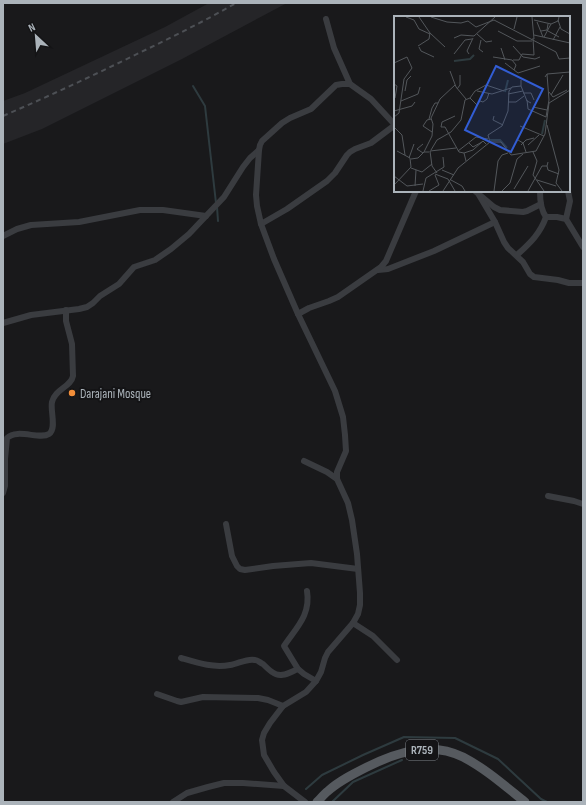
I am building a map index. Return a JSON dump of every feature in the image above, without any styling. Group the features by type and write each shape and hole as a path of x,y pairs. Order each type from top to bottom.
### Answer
{"main road":[{"name":"R759","path":"317,802 328,791 369,766 392,756 410,751 428,749 446,751 477,765 525,802"}],"street":[{"path":"326,19 334,48 350,84 371,99 394,124"},
{"path":"305,802 284,786 264,755 262,740 270,723 283,706 306,692 316,681 321,672 324,658 353,623 358,614 360,593 357,554 348,503 337,479 337,472 346,451 343,417 335,391 298,314 274,259 261,224 256,195 259,150 262,141 282,123 311,109 336,85 350,84"},
{"path":"261,224 288,209 327,181 335,173 350,152 371,143 394,126"},
{"path":"3,323 31,315 87,307 93,303 100,296 119,284 134,267 155,260 172,249 224,197 243,167 259,150"},
{"path":"298,314 308,308 338,297 378,270 386,261 416,192"},
{"path":"517,255 536,237 544,225 546,217 541,204 540,192"},
{"path":"566,219 570,201 568,192"},
{"path":"477,193 500,210 523,212 541,204"},
{"path":"477,193 495,222 508,248 517,255 534,278 558,280 569,283 583,283"},
{"path":"3,236 17,229 31,225 79,222 140,210 163,210 206,216"},
{"path":"546,217 566,219 581,238 583,247"},
{"path":"378,270 388,269 434,251 495,222"},
{"path":"3,493 5,486 7,438 11,435 18,434 45,436 50,434 53,427 52,401 56,393 72,380 74,376 72,339 66,321 66,310"},
{"path":"304,461 327,472 337,479"},
{"path":"548,496 583,504"},
{"path":"226,524 232,556 237,566 245,570 311,563 358,569"},
{"path":"307,592 307,609 298,627 284,646 298,669 316,681"},
{"path":"353,623 373,636 397,660"},
{"path":"181,658 216,667 254,659 276,675 286,674 298,669"},
{"path":"157,694 171,700 182,702 203,697 258,698 283,706"},
{"path":"173,802 187,793 208,786 224,783 284,786"}],"shaded area":[{"path":"209,3 287,3 182,59 42,129 3,144 3,101 25,93 165,27"}],"waterway":[{"path":"193,86 205,106 216,203"},
{"path":"217,207 218,221"},
{"path":"306,789 322,775 404,737 455,738 498,759 541,799 547,802"},
{"path":"332,802 353,782 402,760"}],"railway":[{"path":"3,116 117,64 236,3"}],"place":[{"name":"Darajani Mosque","path":"72,393"}]}
